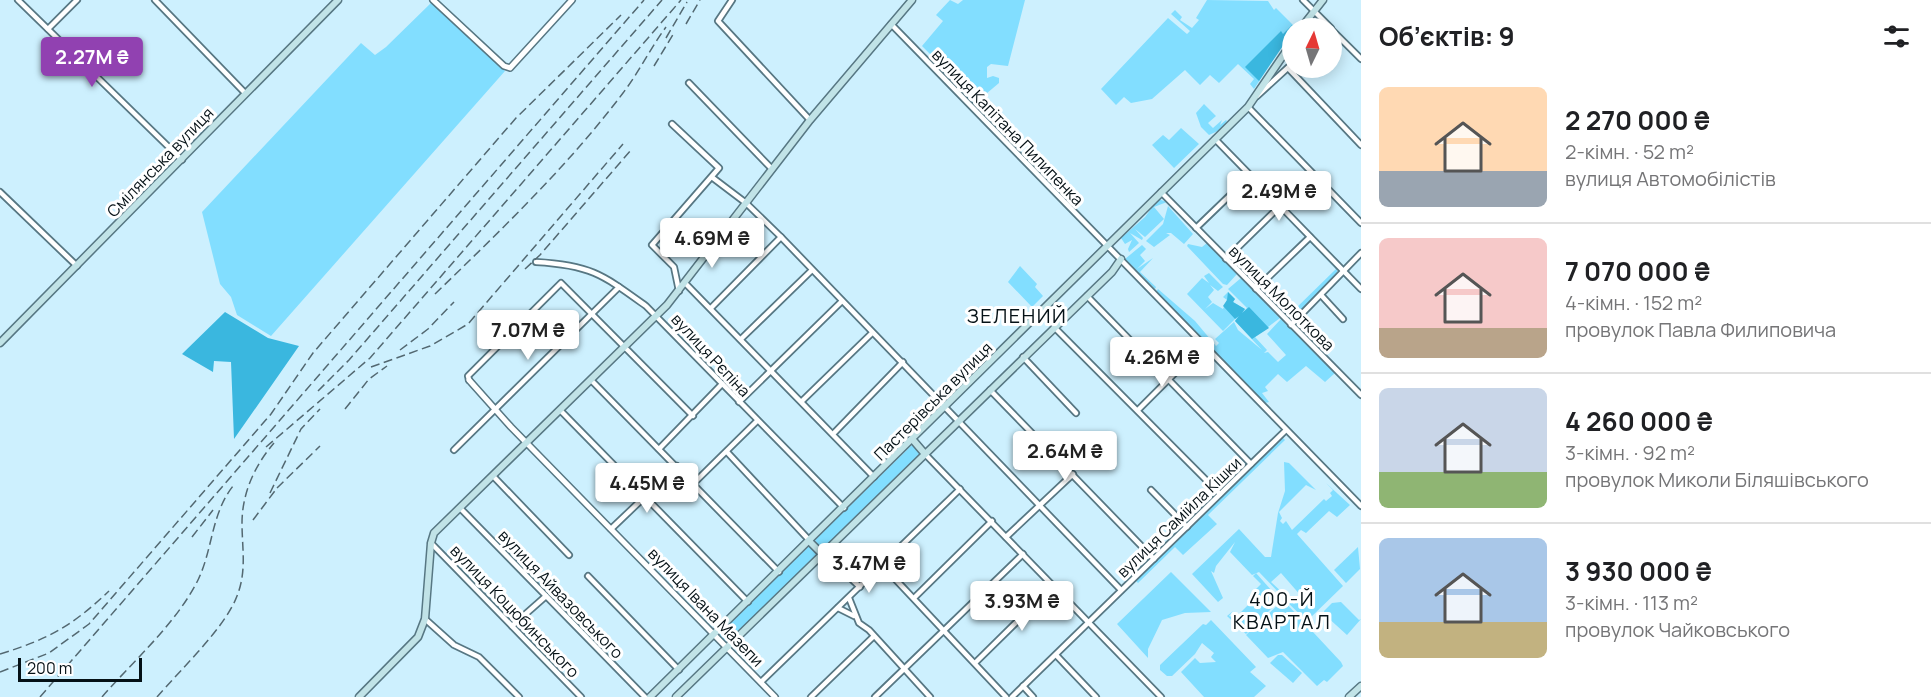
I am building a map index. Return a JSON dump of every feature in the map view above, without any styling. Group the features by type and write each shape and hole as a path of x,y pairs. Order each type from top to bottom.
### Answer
{"main road":[{"name":"Смілянська вулиця","path":"0,343 338,0"},
{"path":"358,697 418,638 425,619 431,543 434,533 592,381 686,284 810,120 912,0"},
{"path":"1308,18 1323,0"},
{"name":"Пастерівська вулиця","path":"651,697 1248,107 1282,58"},
{"name":"Пастерівська вулиця","path":"676,697 1087,296 1121,259"},
{"path":"913,440 925,454"},
{"path":"810,542 822,553"},
{"path":"1351,697 1361,686"}],"street":[{"path":"18,0 182,160"},
{"path":"48,29 77,0"},
{"path":"155,0 245,93"},
{"path":"433,0 504,66 510,68 572,0"},
{"path":"732,0 717,19 810,120"},
{"path":"1303,0 1320,18"},
{"name":"вулиця Капітана Пилипенка","path":"891,24 1361,506"},
{"path":"1342,41 1361,59"},
{"name":"Пастерівська вулиця","path":"1257,96 1282,73"},
{"path":"1297,78 1361,145"},
{"path":"689,83 772,169"},
{"path":"1248,107 1361,223"},
{"path":"672,124 719,168 713,178 652,245 674,267 679,291"},
{"path":"1215,139 1361,289"},
{"path":"1196,228 1250,176"},
{"path":"713,178 746,203 781,237 1121,590"},
{"path":"0,192 76,266"},
{"name":"вулиця Молоткова","path":"1161,192 1360,394"},
{"path":"1227,259 1280,206"},
{"path":"711,308 781,237"},
{"path":"1256,289 1310,237"},
{"path":"1291,325 1361,253"},
{"name":"вулиця Рєпіна","path":"536,262 583,267 618,286 657,316 844,508"},
{"path":"741,339 812,270"},
{"path":"469,380 468,376 559,283 693,416"},
{"path":"686,284 834,433 875,478"},
{"path":"454,450 592,315 618,286"},
{"path":"1087,296 1251,464"},
{"path":"1321,296 1343,319"},
{"path":"739,402 842,301"},
{"path":"1054,327 1220,494"},
{"path":"802,401 873,333"},
{"path":"1138,410 1204,344"},
{"path":"1023,357 1076,412"},
{"path":"834,433 903,362"},
{"name":"вулиця Івана Мазепи","path":"469,380 528,444 775,697"},
{"path":"592,381 779,572"},
{"path":"659,449 722,384"},
{"path":"990,390 1154,559"},
{"path":"561,411 748,602"},
{"path":"693,484 757,421"},
{"name":"вулиця Самійла Кішки","path":"1012,697 1286,430"},
{"path":"728,452 810,542"},
{"path":"925,454 1161,697"},
{"path":"611,529 677,466"},
{"path":"1006,537 1073,474"},
{"path":"493,476 569,555"},
{"path":"761,682 960,489"},
{"path":"1151,490 1187,526"},
{"name":"вулиця Айвазовського","path":"460,508 645,697"},
{"path":"914,598 992,521"},
{"name":"вулиця Коцюбинського","path":"431,543 581,697"},
{"path":"822,553 860,587"},
{"path":"875,697 1023,554"},
{"path":"882,566 1006,697"},
{"path":"588,576 679,669"},
{"path":"975,663 1053,586"},
{"path":"512,626 546,597"},
{"path":"849,598 856,618"},
{"path":"838,608 856,618 930,697"},
{"path":"425,619 454,645 480,657 519,697"},
{"path":"811,697 873,637"},
{"path":"1056,655 1096,697"},
{"path":"1023,686 1033,697"}],"shaded area":[{"path":"950,0 958,4 963,0 1025,0 1008,66 991,64 987,67 987,78 993,76 999,78 999,83 980,99 973,97 922,46 943,21 936,15"},
{"path":"1207,0 1268,1 1274,10 1276,8 1286,18 1282,18 1282,47 1254,89 1250,84 1254,79 1238,64 1219,83 1210,75 1200,85 1185,70 1152,99 1131,103 1124,97 1116,105 1101,89 1168,18 1187,34 1190,31 1171,14 1175,10 1182,17 1180,20 1192,28 1199,20 1196,18"},
{"path":"432,2 505,71 271,336 237,315 231,297 220,284 202,212 361,43 375,55"},
{"path":"1281,31 1282,47 1259,81 1245,67"},
{"path":"1204,104 1216,116 1208,123 1213,128 1222,120 1220,125 1227,121 1220,130 1209,135 1201,127 1196,113"},
{"path":"1181,128 1199,144 1174,168 1152,145 1163,135 1169,140"},
{"path":"1158,199 1167,202 1154,207 1164,219 1145,237 1135,229 1143,238 1142,240 1130,233 1139,243 1129,252 1132,240 1125,244 1121,238 1145,217"},
{"path":"1168,206 1193,234 1184,244 1171,233 1166,233 1170,235 1154,247 1146,241 1163,224"},
{"path":"1310,240 1337,268 1337,272 1321,293 1292,318 1261,286","holes":["1310,242 1336,269 1291,313 1264,285"]},
{"path":"1207,243 1237,274 1227,285 1223,284 1187,246 1188,244 1202,247"},
{"path":"1142,245 1146,249 1140,255 1145,261 1137,269 1153,258 1140,272 1156,287 1155,289 1125,259"},
{"path":"1020,266 1037,284 1035,287 1043,296 1032,307 1008,282"},
{"path":"1209,273 1223,287 1218,291 1210,285 1214,290 1208,297 1212,302 1205,309 1213,303 1223,309 1227,300 1223,297 1228,292 1235,299 1233,302 1245,309 1242,313 1247,308 1228,289 1241,278 1280,318 1255,337 1267,350 1264,353 1268,352 1278,362 1286,355 1267,334 1281,319 1335,373 1325,382 1306,366 1287,382 1278,374 1265,387 1268,391 1262,393 1269,402 1265,403 1156,292 1158,289 1195,321 1216,346 1219,343 1215,339 1234,322 1238,330 1262,350 1235,321 1238,316 1223,331 1187,294 1202,278 1209,283 1204,276"},
{"path":"1228,292 1235,299 1233,302 1245,309 1242,313 1249,307 1269,328 1252,339 1235,321 1239,316 1235,319 1223,306"},
{"path":"225,312 268,338 299,346 234,439 231,362 214,361 213,372 182,354"},
{"path":"1283,438 1285,440 1208,515 1217,524 1183,555 1175,547 1138,583 1136,581"},
{"path":"913,444 922,453 823,549 820,548 815,540"},
{"path":"1284,462 1289,463 1316,490 1306,485 1279,512 1282,518 1280,521 1283,524 1286,521 1292,530 1324,499 1326,501 1332,496 1330,493 1333,490 1326,483 1350,505 1337,517 1329,511 1306,533 1301,530 1297,534 1343,586 1307,621 1286,601 1288,599 1294,604 1302,597 1281,573 1271,582 1285,595 1283,597 1259,572 1252,575 1230,552 1235,542 1216,566 1214,573 1211,571 1223,598 1218,602 1192,574 1239,529 1265,557 1271,557 1278,513 1285,491"},
{"path":"809,546 818,554 728,642 724,642 719,636 720,633"},
{"path":"1358,547 1360,569 1346,583 1334,570"},
{"path":"1171,572 1211,612 1185,613 1162,620 1148,649 1148,658 1117,624"},
{"path":"1256,573 1280,600 1246,634 1227,616 1233,611 1229,616 1235,618 1238,615 1234,611 1248,623 1240,613 1251,602 1261,610 1249,596 1261,584 1253,576"},
{"path":"1281,602 1285,602 1341,662 1343,666 1327,682 1324,680 1317,686 1283,652 1268,658 1246,635"},
{"path":"1341,602 1359,620 1361,619 1347,635 1325,615 1324,611 1332,603"},
{"path":"1211,620 1256,667 1250,672 1266,686 1254,697 1204,697 1181,672 1195,658 1200,663 1216,662 1211,657 1214,653 1202,643 1195,654 1172,676 1167,676 1160,670 1160,665 1203,624 1206,625"},
{"path":"1278,655 1282,655 1302,673 1293,683 1270,663"}],"railway":[{"path":"40,697 644,0"},
{"path":"318,391 349,360 662,0"},
{"path":"266,447 370,358 681,0"},
{"path":"686,24 700,0"},
{"path":"666,38 687,2"},
{"path":"0,672 49,653 89,624 271,414 313,353 516,118 621,15"},
{"path":"435,294 533,197 580,146 629,85 666,27"},
{"path":"654,66 674,33"},
{"path":"371,367 430,346 468,324 623,144"},
{"path":"525,269 540,255 631,150"},
{"path":"400,350 428,329 454,302"},
{"path":"345,409 369,379 387,366"},
{"path":"270,493 301,429 320,409"},
{"path":"157,697 212,635 237,596 243,569 244,501 256,470 274,443"},
{"path":"277,488 320,446"},
{"path":"102,697 154,641 189,596 203,568 220,508 233,486"},
{"path":"253,520 277,488"},
{"path":"192,537 213,510"},
{"path":"0,654 32,643 59,630 83,614 109,591"}],"district":[{"name":"ЗЕЛЕНИЙ","path":"1017,315"},
{"name":"400-Й КВАРТАЛ","path":"1282,610"}]}
